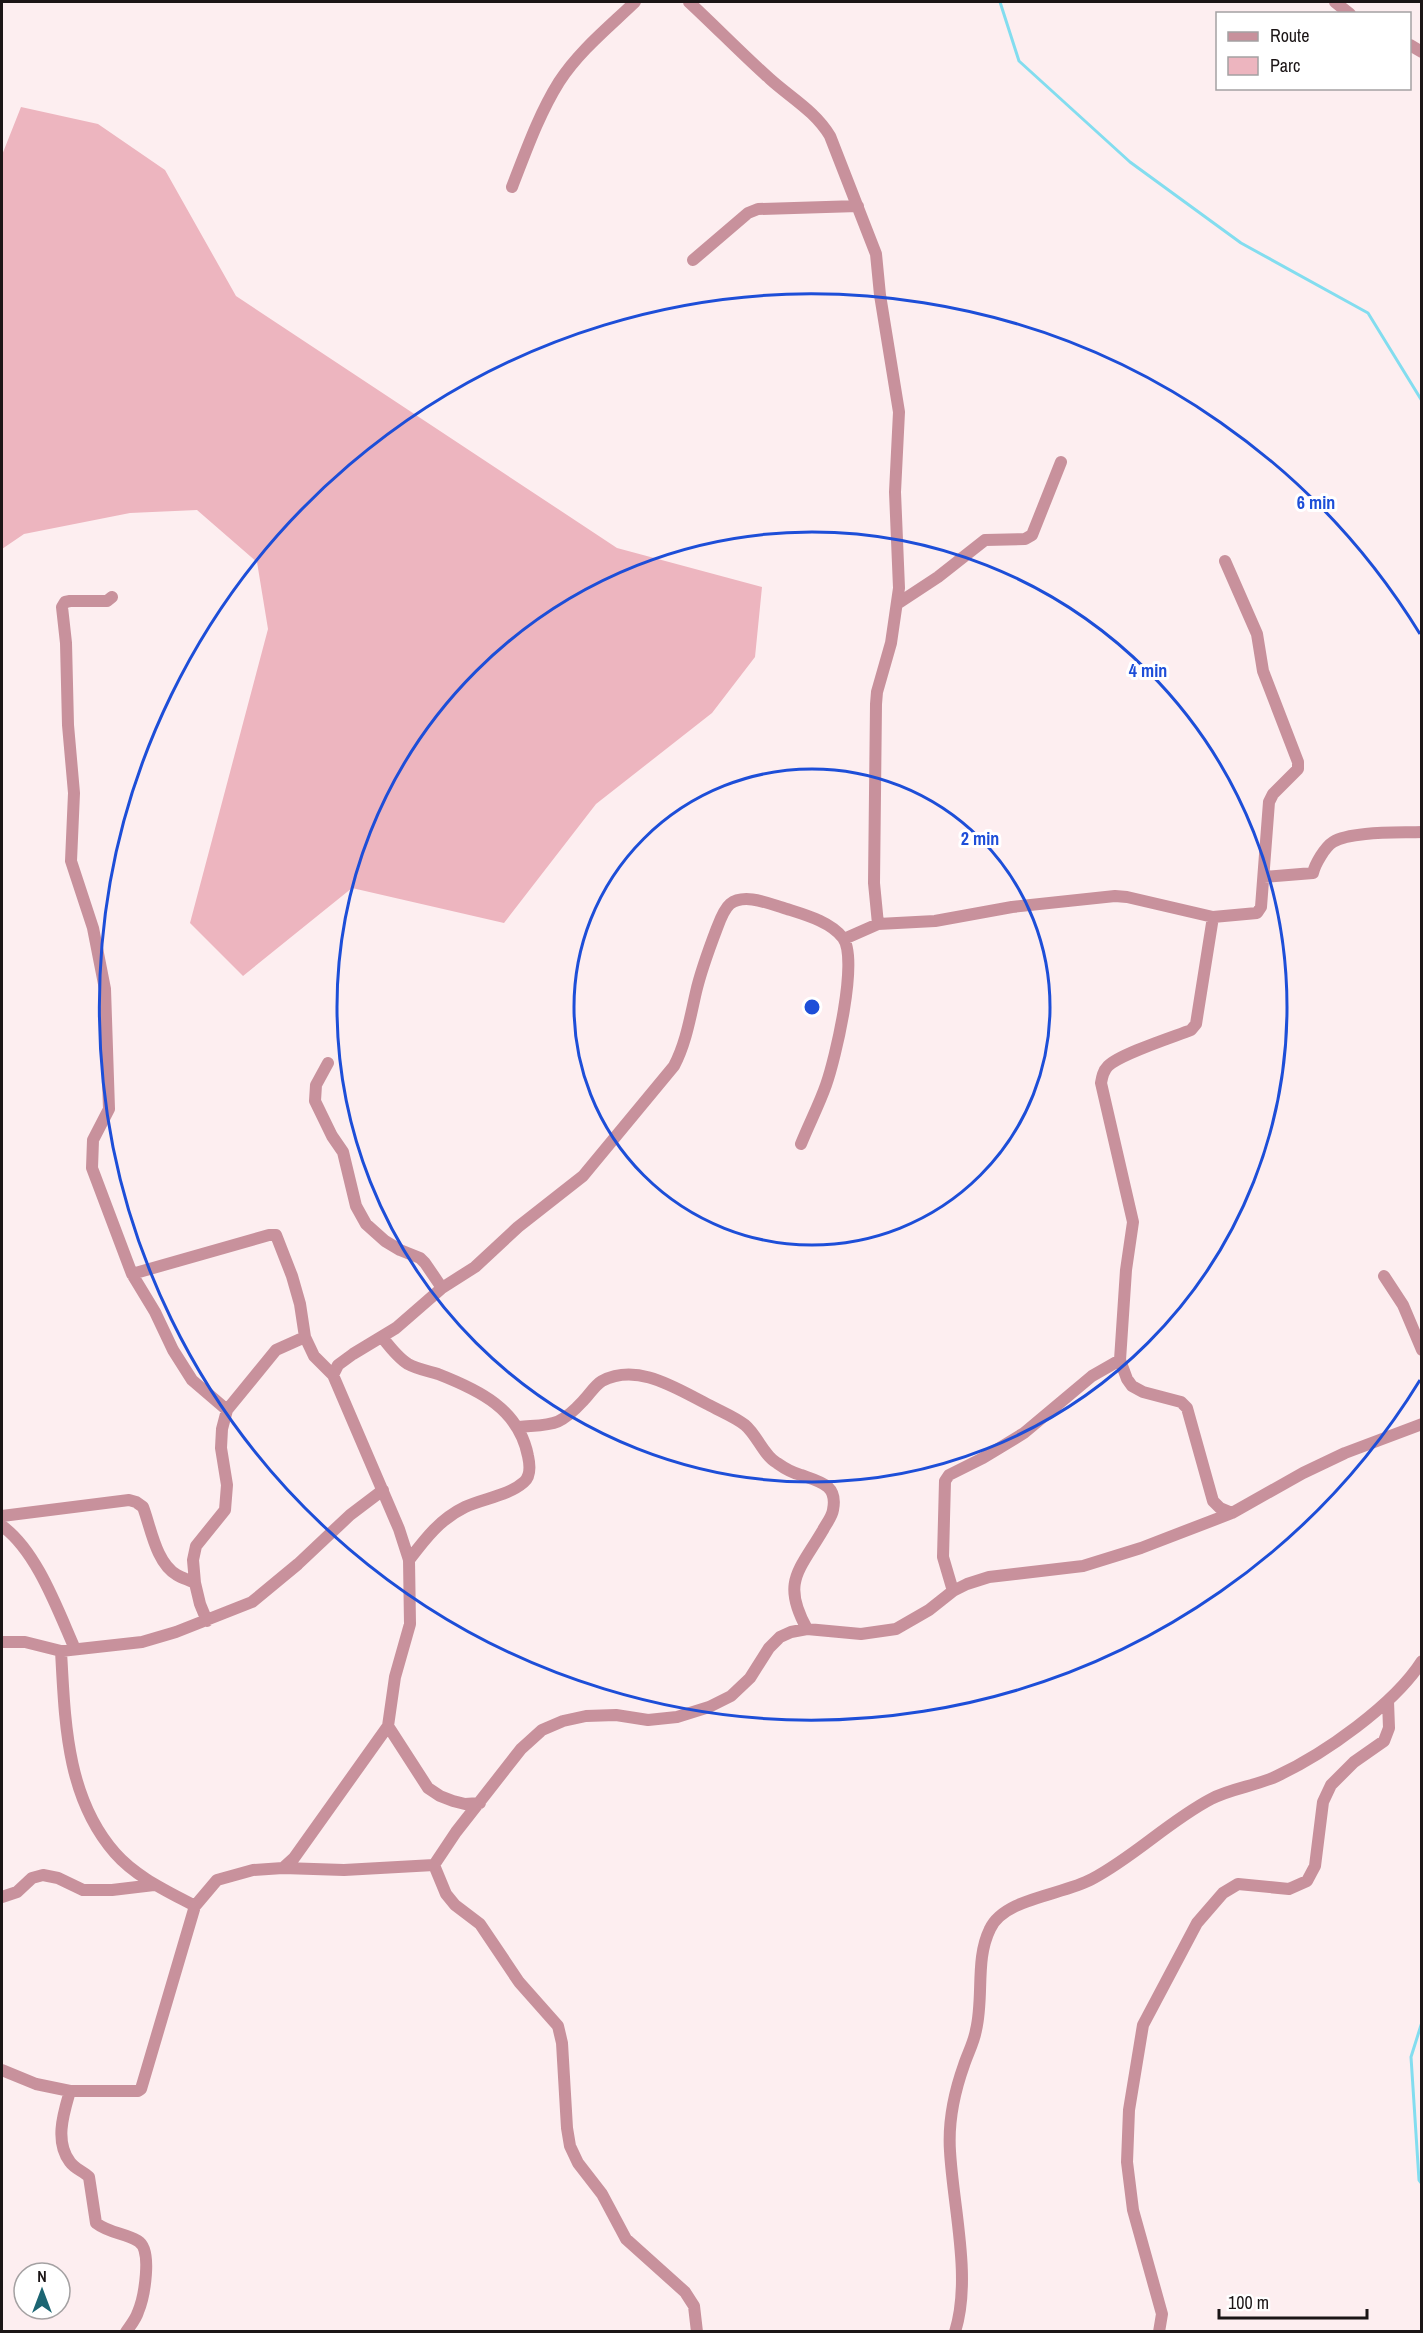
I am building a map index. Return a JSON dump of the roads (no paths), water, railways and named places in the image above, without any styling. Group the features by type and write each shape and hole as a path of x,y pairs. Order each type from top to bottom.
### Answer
{"street":[{"path":"512,187 531,138 559,82 582,53 635,2"},
{"path":"689,2 771,80 810,110 822,123 830,136 876,254 880,295 899,412 895,492 899,571 897,604 891,643 877,692 876,704 874,883 878,924"},
{"path":"1335,2 1348,12"},
{"path":"693,260 748,213 758,209 858,206"},
{"path":"897,604 938,577 985,540 1025,539 1032,536 1061,462"},
{"path":"844,939 878,924 935,921 1012,907 1114,896 1213,917 1257,914 1261,907 1269,802 1273,794 1298,769 1298,762 1263,671 1257,634 1225,561"},
{"path":"112,597 107,601 70,601 65,602 62,607 74,793 71,861 93,928 105,988 110,1109 93,1140 92,1168 132,1274 192,1380 227,1410"},
{"path":"1264,877 1313,873 1330,843 1340,838 1375,833 1422,832"},
{"path":"333,1375 338,1365 382,1337 422,1307 442,1288 476,1267 518,1227 583,1176 674,1066 683,1048 696,990 722,916 730,904 741,899 757,901 827,924 844,939 849,957 842,1022 826,1084 801,1144"},
{"path":"1213,917 1196,1024 1191,1030 1109,1064 1103,1072 1101,1083 1133,1222 1126,1270 1120,1360 1126,1379 1132,1386 1143,1392 1181,1402 1186,1408 1214,1501 1220,1508 1232,1513"},
{"path":"328,1063 316,1085 315,1101 343,1152 356,1206 366,1224 385,1241 400,1251 420,1258 442,1288"},
{"path":"132,1274 269,1235 276,1235 294,1286 305,1337 314,1356 333,1375 399,1529 408,1560 410,1624 395,1677 388,1726 294,1858 283,1868"},
{"path":"1384,1276 1403,1305 1422,1350"},
{"path":"207,1621 195,1582 194,1560 196,1546 225,1510 228,1498 221,1448 222,1429 227,1410 276,1350 305,1337"},
{"path":"382,1337 406,1363 459,1382 486,1395 519,1427 526,1445 530,1467 526,1480 511,1491 464,1508 446,1519 430,1532 408,1560"},
{"path":"953,1591 943,1557 945,1481 949,1475 1024,1433 1092,1376 1120,1360"},
{"path":"519,1427 560,1423 600,1382 615,1376 631,1375 651,1378 675,1387 744,1425 774,1462 798,1474 825,1483 834,1494 833,1512 803,1562 794,1582 795,1605 807,1629"},
{"path":"434,1865 521,1749 542,1730 563,1721 586,1716 616,1715 648,1720 677,1717 709,1707 731,1696 750,1678 769,1648 780,1637 791,1632 807,1629 861,1634 896,1629 929,1610 953,1591 989,1577 1083,1566 1141,1548 1232,1513 1303,1473 1356,1449 1422,1424"},
{"path":"2,1642 25,1642 61,1651 141,1642 207,1621 252,1602 298,1564 350,1515 383,1490"},
{"path":"2,1516 129,1500 136,1502 143,1507 162,1559 168,1568 177,1575 195,1582"},
{"path":"2,1526 27,1553 51,1595 75,1649"},
{"path":"61,1651 69,1754 86,1810 115,1853 154,1885 195,1906"},
{"path":"955,2331 960,2313 962,2280 950,2151 950,2122 955,2093 976,2031 984,1946 990,1927 1000,1915 1018,1904 1071,1889 1093,1878 1213,1798 1276,1777 1305,1761 1388,1701 1414,1674 1422,1661"},
{"path":"1159,2331 1162,2314 1134,2218 1127,2162 1129,2110 1143,2025 1197,1923 1223,1893 1238,1884 1289,1889 1306,1881 1315,1866 1323,1802 1330,1785 1354,1762 1384,1741 1389,1728 1388,1701"},
{"path":"388,1726 428,1788 453,1801 465,1804 480,1803"},
{"path":"2,2070 36,2084 70,2091 133,2092 141,2089 195,1906 217,1880 253,1870 283,1868 344,1870 434,1865"},
{"path":"434,1865 446,1894 455,1905 480,1924 519,1982 558,2026 562,2043 570,2146 578,2163 602,2194 626,2240 685,2292 694,2306 698,2331"},
{"path":"2,1897 17,1892 32,1878 43,1875 58,1878 83,1890 112,1890 154,1885"},
{"path":"70,2091 63,2113 61,2138 68,2160 89,2177 96,2223 103,2229 138,2241 145,2248 144,2285 138,2312 126,2331"}],"waterway":[{"path":"1000,2 1019,61 1130,162 1241,243 1368,313 1422,401"},
{"path":"1422,2022 1411,2057 1419,2180 1422,2184"}]}
